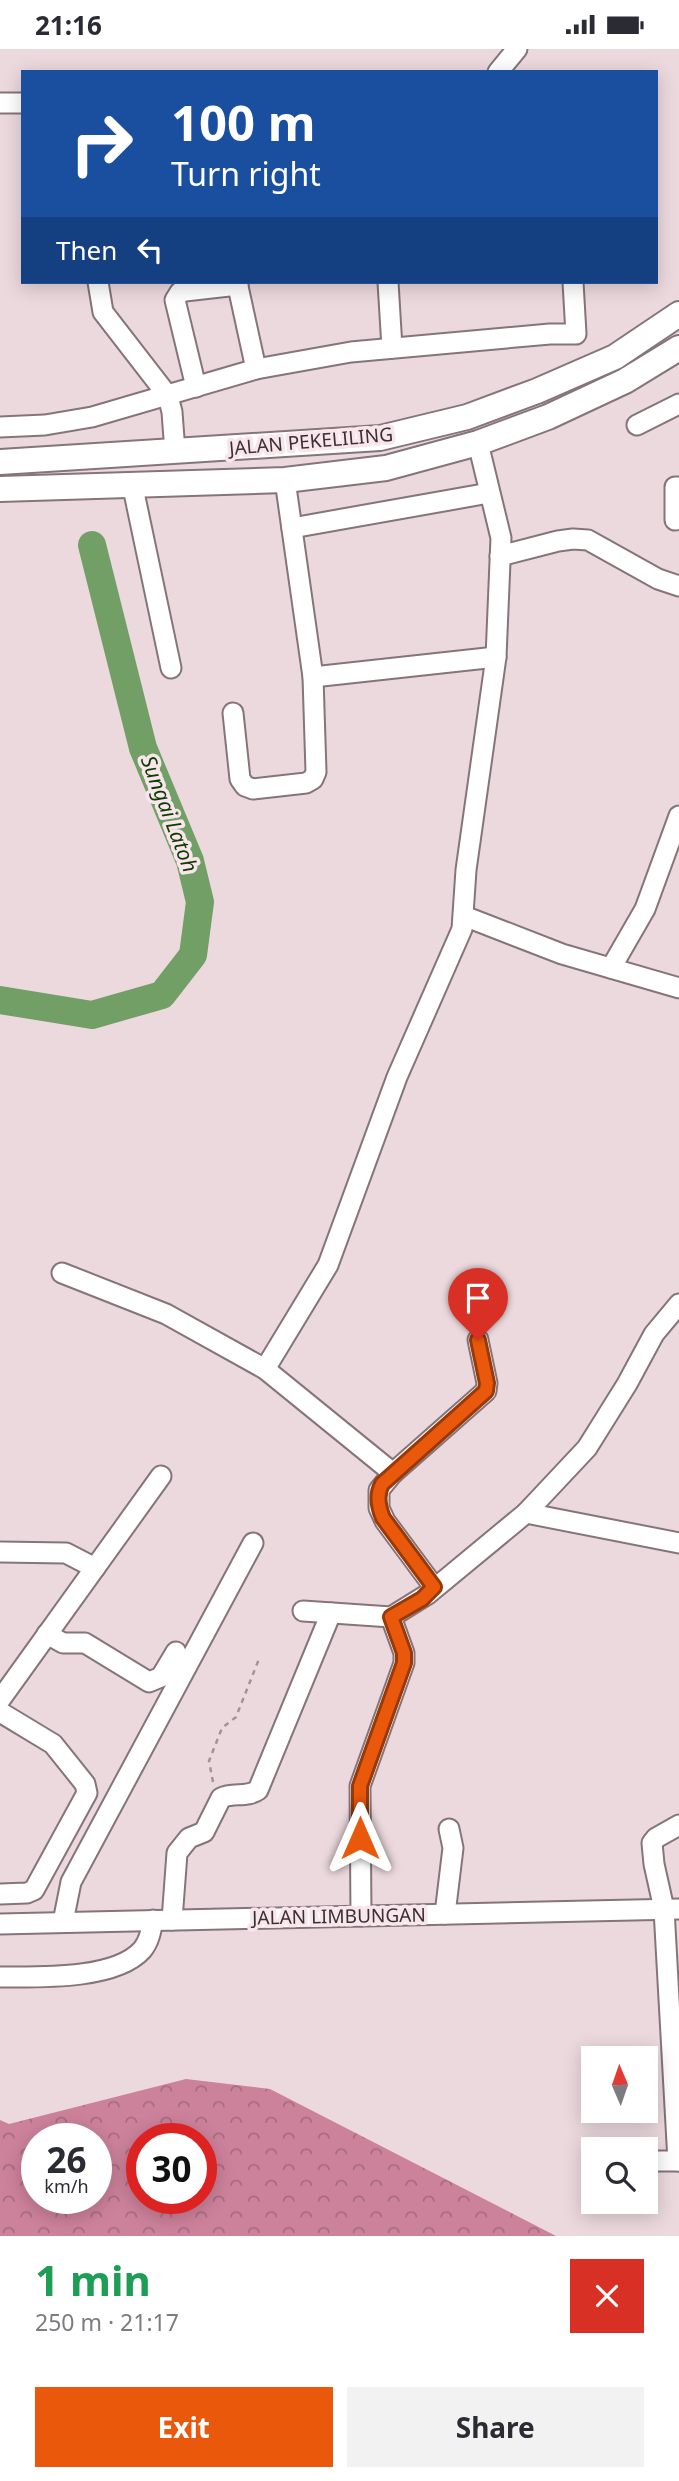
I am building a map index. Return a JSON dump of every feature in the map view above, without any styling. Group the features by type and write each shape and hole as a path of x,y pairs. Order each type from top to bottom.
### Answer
{"main road":[{"name":"JALAN PEKELILING","path":"0,462 380,438 467,417 537,391 598,365 679,314"},
{"name":"JALAN PEKELILING","path":"0,489 285,480 387,468 478,443 548,417 625,381 679,348"}],"street":[{"path":"500,70 517,49"},
{"path":"0,103 21,103"},
{"path":"98,284 103,312 168,396 175,452"},
{"path":"196,387 174,300 180,292 231,284"},
{"path":"238,284 256,369"},
{"path":"387,284 393,348"},
{"path":"0,427 45,425 80,419 256,369 351,352 576,334 573,284"},
{"path":"637,425 679,404"},
{"path":"265,1369 328,1265 397,1077 463,929 466,870 496,657 501,538 478,443"},
{"path":"233,713 240,779 245,786 253,789 310,782 316,772 313,677 285,480"},
{"path":"132,483 171,668"},
{"path":"675,520 675,487 679,487"},
{"path":"292,528 489,493"},
{"path":"500,556 573,539 588,540 647,573 679,586"},
{"path":"313,677 496,657"},
{"path":"611,968 645,909 679,816"},
{"path":"464,916 562,954 679,988"},
{"path":"62,1273 166,1314 265,1369 393,1473"},
{"path":"303,1611 391,1617 422,1599 526,1513 587,1448 654,1334 679,1304"},
{"path":"434,1587 383,1518 379,1490 393,1473 486,1391 487,1383 478,1340"},
{"path":"0,1700 161,1476"},
{"path":"526,1513 679,1543"},
{"path":"63,1922 71,1882 253,1543"},
{"path":"0,1552 64,1552 95,1568"},
{"path":"0,1977 59,1976 96,1971 121,1964 135,1957 144,1948 163,1920 178,1850 189,1838 204,1832 218,1802 225,1795 250,1794 258,1790 331,1613"},
{"path":"360,1916 360,1786 404,1663 404,1653 391,1617"},
{"path":"47,1635 63,1643 81,1641 149,1682 162,1677 176,1652"},
{"path":"0,1712 54,1744 85,1784 88,1793 34,1890 27,1893 0,1894"},
{"path":"658,2161 679,2161 672,1909 654,1864 652,1843 679,1825"},
{"path":"444,1914 453,1848 449,1829"},
{"name":"JALAN LIMBUNGAN","path":"0,1924 672,1909"}],"path":[{"path":"218,1802 208,1763 222,1728 236,1717 260,1659"}],"green space":[{"path":"186,2079 270,2089 556,2236 0,2236 0,2120 9,2124"}],"waterway":[{"name":"Sungai Latoh","path":"0,1000 92,1015 162,995 193,955 200,902 190,861 143,748 92,545"}],"route":[{"path":"360,1838 360,1786 404,1663 404,1653 391,1617 422,1599 434,1587 383,1518 378,1494 382,1484 486,1391 488,1387 478,1340"}]}
